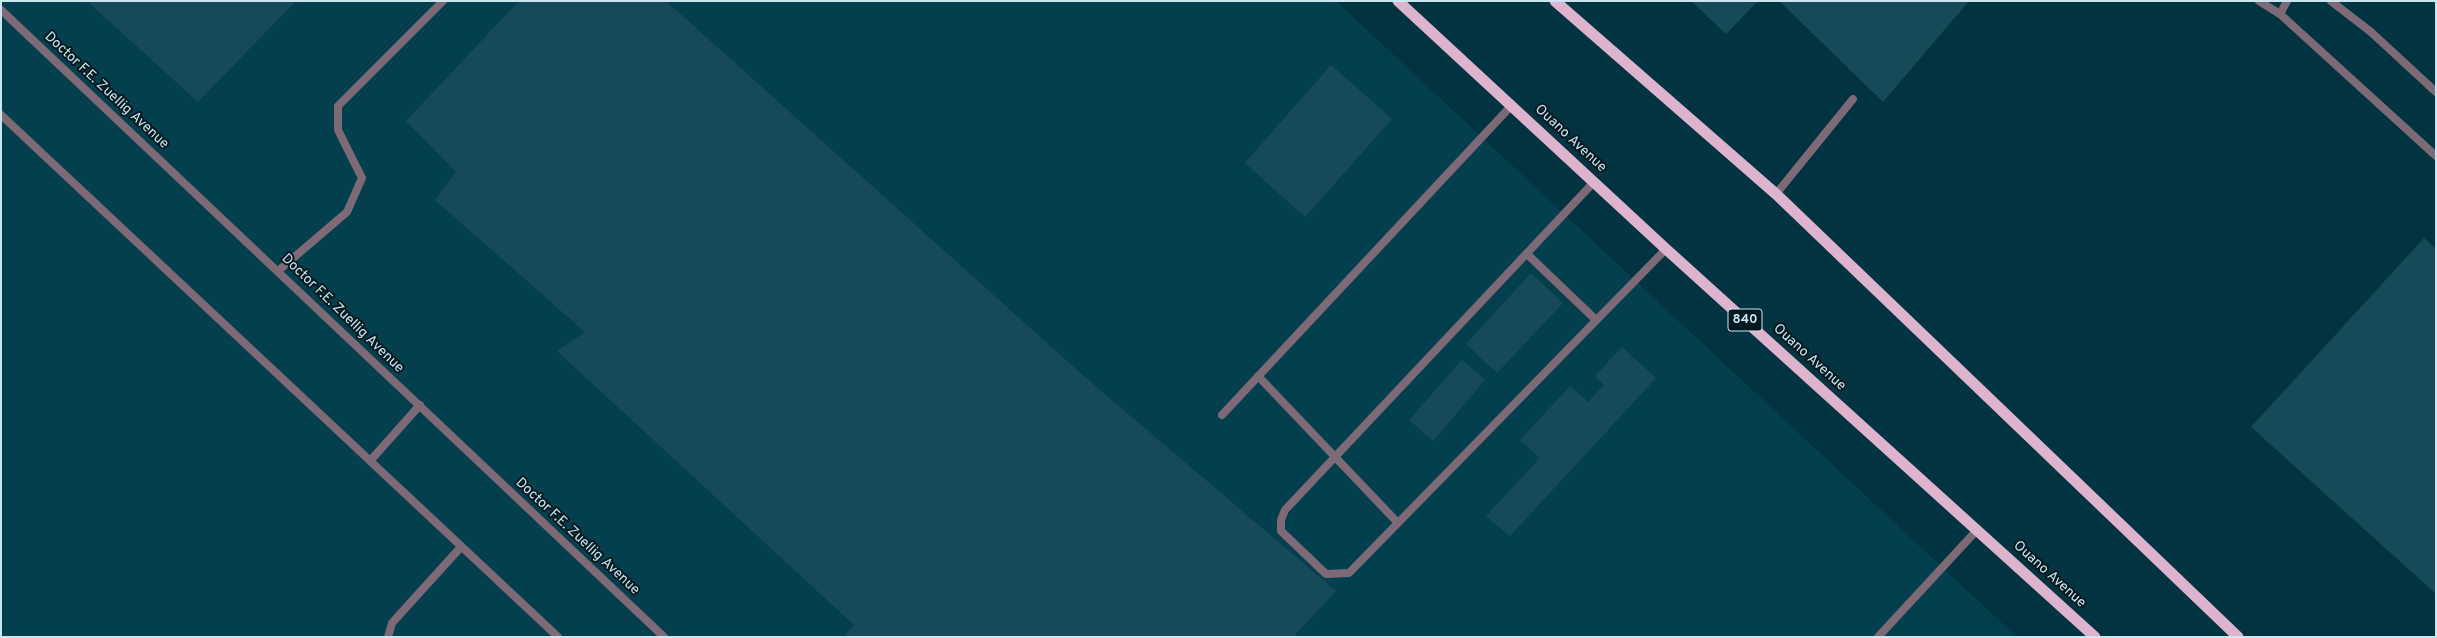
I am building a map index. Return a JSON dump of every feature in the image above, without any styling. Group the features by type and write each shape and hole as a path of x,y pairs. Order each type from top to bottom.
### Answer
{"highway":[{"name":"Ouano Avenue","path":"1398,1 1666,249 2095,637"},
{"path":"1555,1 1776,194 2238,637"}],"street":[{"path":"278,270 347,212 362,178 338,130 338,106 443,1"},
{"path":"2259,1 2280,14 2436,156"},
{"path":"2280,14 2287,1"},
{"path":"2331,1 2371,32 2436,92"},
{"name":"Doctor F.E. Zuellig Avenue","path":"1,10 278,270 664,637"},
{"path":"1776,194 1853,99"},
{"path":"1222,415 1512,105"},
{"path":"1,115 370,461 460,548 558,637"},
{"path":"1594,182 1285,510 1281,520 1281,531 1326,574 1338,575 1349,573 1666,249"},
{"path":"1527,254 1596,320"},
{"path":"1258,376 1398,523"},
{"path":"370,461 420,405"},
{"path":"1878,637 1977,530"},
{"path":"388,637 392,623 460,548"}],"shaded area":[{"path":"1,1 1336,1 2017,637 1,637"}],"building":[{"path":"87,1 296,1 198,102"},
{"path":"519,1 666,1 1086,378 1336,591 1293,637 843,637 854,625 557,351 585,332 435,200 456,172 406,121"},
{"path":"1691,1 1758,1 1726,34"},
{"path":"1779,1 1969,1 1883,102"},
{"path":"1331,65 1392,119 1305,217 1245,163"},
{"path":"2424,238 2436,249 2436,594 2251,427"},
{"path":"1531,273 1563,303 1497,373 1466,344"},
{"path":"1622,347 1656,378 1510,536 1486,516 1540,458 1520,440 1570,386 1588,402 1604,385 1595,376"},
{"path":"1462,360 1485,380 1433,441 1409,420"}]}
